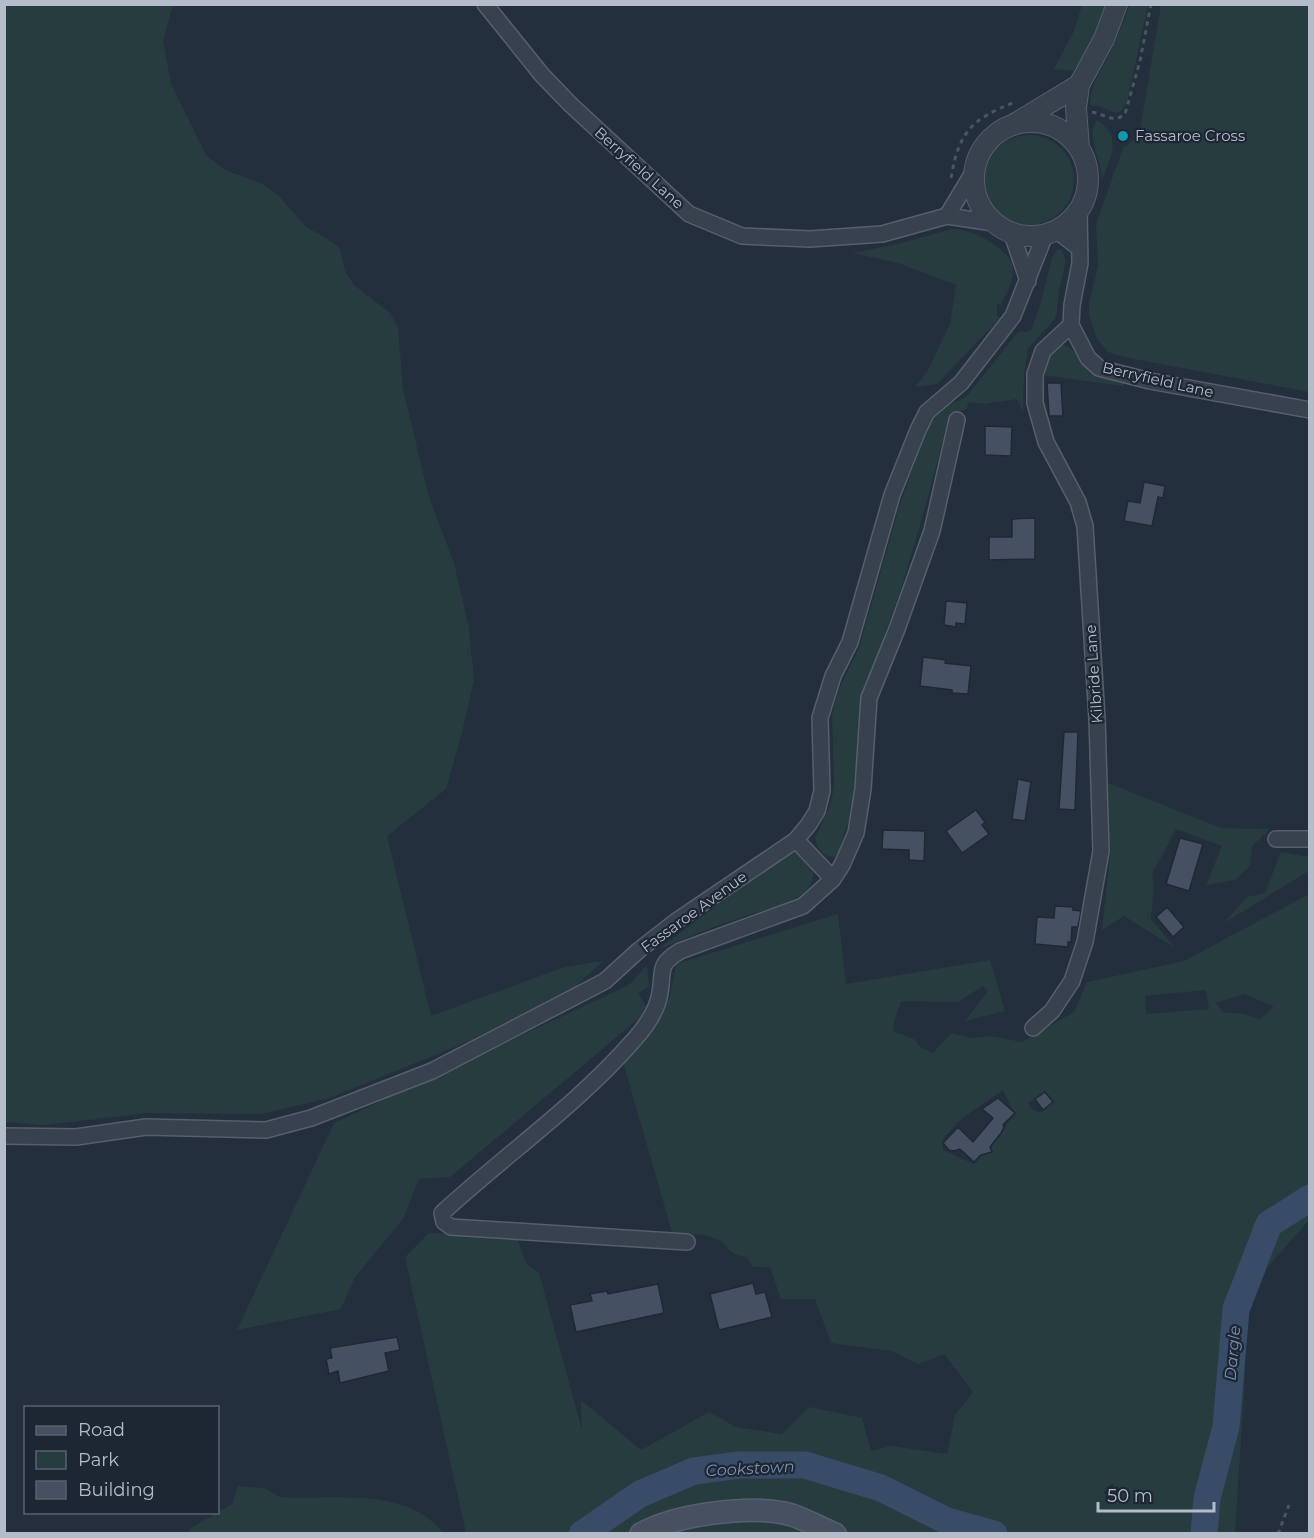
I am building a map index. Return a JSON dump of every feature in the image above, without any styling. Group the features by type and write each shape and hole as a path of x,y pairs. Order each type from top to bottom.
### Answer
{"main road":[{"path":"642,1533 695,1515 746,1510 790,1515 835,1533"}],"street":[{"name":"Berryfield Lane","path":"485,4 542,75 571,105 689,214 742,236 810,239 882,234 947,216 994,223"},
{"path":"1079,148 1076,108 1079,85 1104,39 1117,4"},
{"path":"1014,124 1033,122 1051,125 1067,134 1079,148 1086,163 1088,180 1086,196 1079,211 1069,222 1051,233 1029,237 1012,234 994,223 981,208 974,190 974,171 978,156 987,142 999,131 1079,85"},
{"path":"947,216 974,171"},
{"path":"1071,325 1072,305 1080,263 1079,211"},
{"path":"1051,233 1079,248"},
{"name":"Fassaroe Avenue","path":"4,1136 76,1137 146,1126 266,1130 311,1118 432,1071 605,981 675,922 796,840 818,811 822,791 820,718 833,676 850,642 892,495 918,430 927,412 961,383 1013,316 1051,233"},
{"path":"1012,234 1028,281"},
{"name":"Berryfield Lane","path":"1071,325 1088,358 1099,368 1150,381 1310,410"},
{"name":"Kilbride Lane","path":"1033,1028 1052,1011 1075,973 1085,942 1101,851 1097,719 1085,526 1078,502 1046,442 1035,403 1035,374 1043,351 1071,325"},
{"path":"687,1242 451,1227 444,1222 442,1213 582,1092 634,1040 652,1016 660,994 663,966 668,958 680,951 803,906 833,879 856,833 863,789 869,699 932,531 957,420"},
{"path":"1276,839 1310,838"},
{"path":"796,840 833,879"}],"path":[{"path":"1278,1533 1289,1505"}],"green space":[{"path":"4,5 173,5 163,41 171,84 206,155 225,170 261,183 278,195 306,227 340,248 345,271 354,285 390,313 398,328 403,388 428,494 454,563 469,628 474,680 446,789 387,836 431,1016 564,967 603,961 575,987 469,1041 330,1098 261,1114 149,1113 44,1125 5,1122"},
{"path":"1082,5 1107,5 1091,44 1073,71 1054,69 1074,31"},
{"path":"1130,5 1148,5 1127,102 1121,111 1116,113 1090,105 1090,98"},
{"path":"1161,5 1309,5 1309,392 1124,357 1108,352 1097,339 1089,315 1089,304 1098,266 1096,224 1123,148 1139,136"},
{"path":"1097,120 1110,134 1113,148 1102,180 1093,141"},
{"path":"1020,135 1038,135 1054,142 1067,155 1074,171 1074,189 1067,205 1054,218 1038,225 1020,225 1004,218 991,205 984,189 984,171 991,155 1004,142"},
{"path":"952,229 977,235 1003,251 1012,264 1012,280 1001,305 997,304 997,315 1000,318 937,384 915,387 927,372 950,324 956,285 898,263 852,253 898,244"},
{"path":"1058,249 1062,250 1066,261 1059,290 1057,313 1054,320 1028,348 1024,375 1023,412 1017,399 984,404 968,402 967,409 954,413 948,420 902,586 864,693 856,783 849,820 838,853 834,857 824,854 815,838 831,803 834,785 832,716 838,691 859,648 899,508 924,436 937,415 948,405 967,396 1018,332 1031,330 1040,306 1052,257"},
{"path":"1060,345 1070,348 1091,373 1124,383 1123,386 1042,375 1046,360"},
{"path":"1108,783 1221,828 1270,829 1252,846 1250,866 1235,880 1206,885 1222,846 1176,829 1152,874 1154,886 1151,919 1175,948 1124,916 1102,930 1110,854"},
{"path":"793,852 805,860 813,872 810,886 798,897 657,950 773,864"},
{"path":"1281,852 1309,857 1309,871 1224,923 1247,897 1265,893"},
{"path":"1309,894 1309,1220 1267,1268 1244,1327 1245,1379 1235,1533 466,1533 405,1257 429,1233 510,1235 517,1239 527,1265 539,1273 582,1430 581,1400 641,1450 709,1412 736,1427 782,1434 809,1407 862,1418 871,1451 891,1446 947,1454 955,1415 973,1392 944,1354 918,1364 892,1351 831,1343 815,1299 781,1299 770,1267 753,1267 747,1257 731,1252 720,1240 710,1236 672,1232 623,1062 660,1016 670,997 676,964 838,914 846,984 990,960 1005,1011 965,1021 988,991 983,986 958,1002 901,1001 893,1031 914,1039 921,1048 933,1053 951,1033 971,1038 991,1036 1022,1042 1074,1012 1087,982 1184,961","holes":["1206,990 1209,1009 1146,1014 1145,996","1244,994 1273,1007 1260,1019 1223,1012 1216,1003","1003,1090 1015,1115 1007,1123 1002,1134 974,1164 943,1150 943,1139 961,1119","1045,1092 1053,1102 1040,1113 1032,1109 1028,1103"]},
{"path":"647,965 649,986 638,994 649,1010 450,1177 419,1179 403,1219 355,1277 341,1309 237,1330 334,1123 629,985"},
{"path":"238,1486 266,1489 282,1497 368,1498 410,1508 428,1518 443,1533 188,1533 191,1528 215,1514 219,1514 219,1512 232,1504"}],"building":[{"path":"1047,383 1061,383 1063,416 1049,416"},
{"path":"985,426 1012,427 1011,456 985,455"},
{"path":"1144,482 1165,486 1163,498 1158,497 1152,526 1124,521 1128,501 1140,503"},
{"path":"1035,518 1035,559 989,560 989,537 1012,537 1012,519"},
{"path":"946,601 967,603 965,624 956,623 956,627 944,625"},
{"path":"923,657 946,660 945,663 971,666 968,694 920,686"},
{"path":"1064,732 1078,732 1075,810 1059,809"},
{"path":"1018,779 1031,782 1025,821 1012,819"},
{"path":"976,810 985,822 982,825 989,834 962,853 946,831"},
{"path":"883,830 925,831 924,861 909,860 909,850 882,849"},
{"path":"1180,838 1203,844 1189,891 1166,884"},
{"path":"1055,906 1073,907 1073,910 1081,911 1078,927 1072,927 1071,942 1068,942 1068,947 1035,944 1037,917 1054,918"},
{"path":"1167,907 1184,927 1173,937 1156,917"},
{"path":"1045,1092 1053,1102 1043,1110 1035,1099"},
{"path":"998,1098 1015,1113 1003,1125 1001,1133 990,1147 992,1152 981,1155 974,1162 960,1149 949,1150 943,1143 958,1127 973,1142 993,1118 982,1109"},
{"path":"753,1283 756,1294 765,1292 772,1317 719,1330 710,1294"},
{"path":"658,1284 664,1313 576,1332 570,1305 592,1301 590,1294 607,1291 608,1294"},
{"path":"397,1337 400,1350 385,1353 389,1371 340,1383 338,1371 329,1374 326,1359 332,1358 330,1348"}],"waterway":[{"name":"Dargle","path":"1204,1534 1207,1498 1226,1427 1236,1309 1269,1224 1310,1198"},
{"name":"Cookstown","path":"582,1534 640,1494 694,1471 739,1465 805,1465 881,1488 947,1521 994,1534"}],"place":[{"name":"Fassaroe Cross","path":"1123,136"}]}
